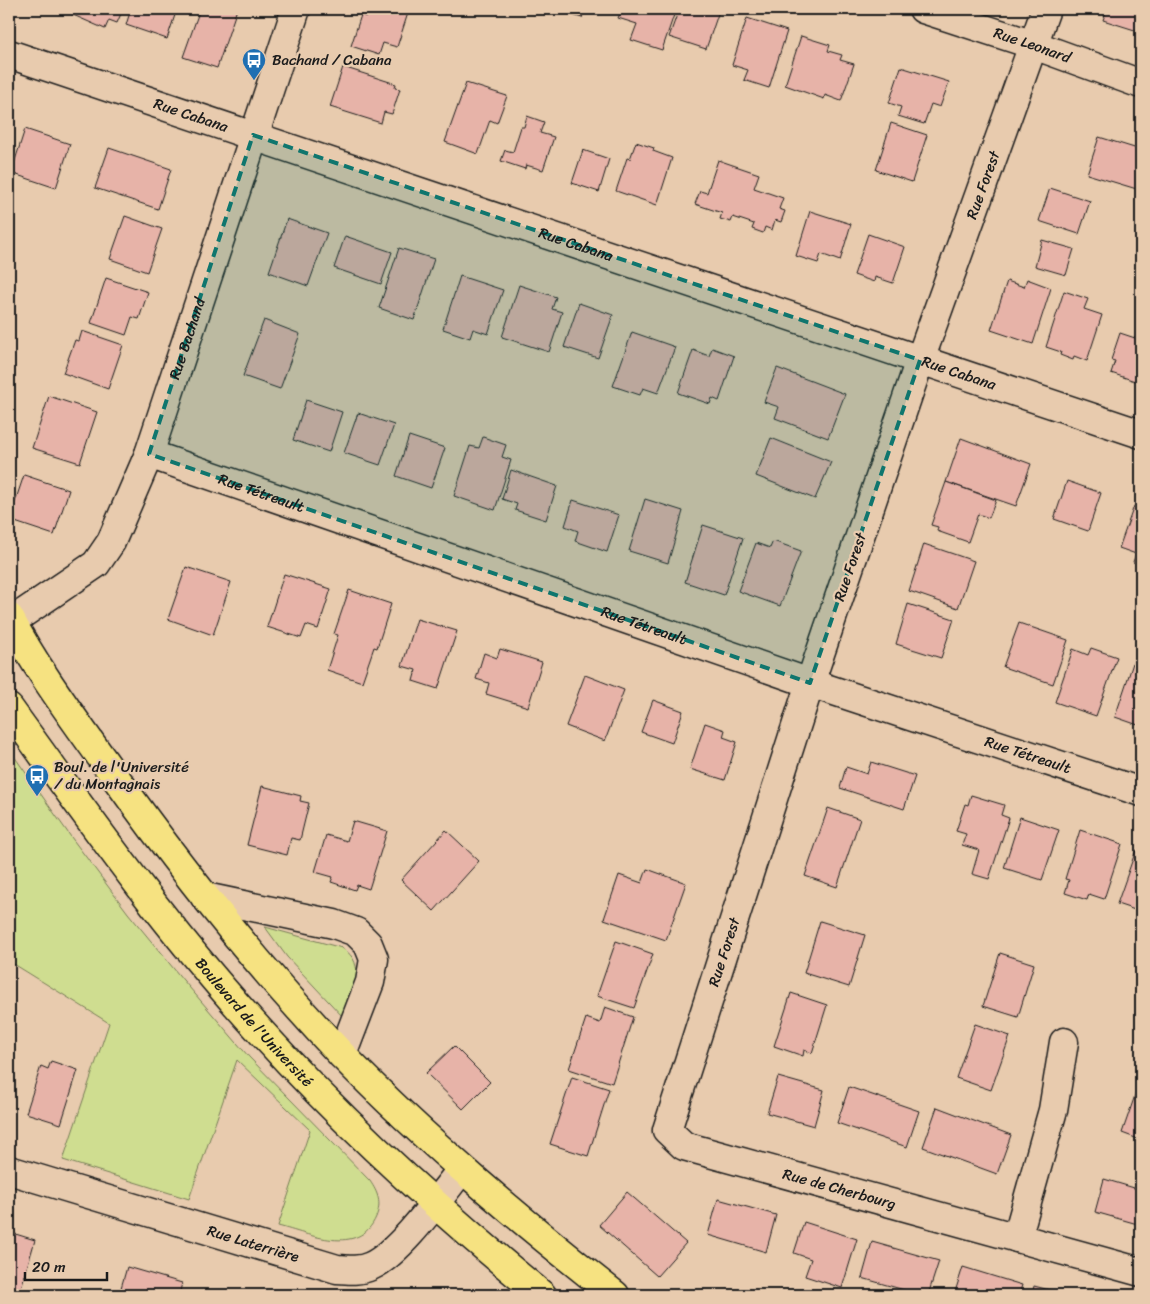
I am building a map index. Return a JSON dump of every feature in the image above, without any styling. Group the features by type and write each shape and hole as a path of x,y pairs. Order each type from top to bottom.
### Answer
{"main road":[{"path":"10,620 48,680 139,810 205,897 294,1003 376,1089 462,1169 543,1239 615,1295"},
{"name":"Boulevard de l'Université","path":"9,708 124,864 190,949 261,1032 338,1114 433,1204 542,1295"}],"street":[{"name":"Rue Bachand","path":"10,620 96,564 111,542 149,454 296,9"},
{"name":"Rue Leonard","path":"923,9 1034,45 1141,84"},
{"name":"Rue Forest","path":"667,1130 810,683 920,360 1046,9"},
{"name":"Rue Cabana","path":"9,54 1141,434"},
{"name":"Rue Tétreault","path":"149,454 810,683 1141,792"},
{"path":"205,897 334,924 356,932 368,944 374,959 370,982 342,1055"},
{"path":"1017,1238 1053,1110 1064,1042"},
{"name":"Rue de Cherbourg","path":"667,1130 684,1146 1141,1272"},
{"name":"Rue Laterrière","path":"9,1170 337,1269 358,1270 373,1265 392,1250 412,1230 462,1169"}],"highlighted area":[{"path":"253,135 920,360 810,683 149,454"}],"green space":[{"path":"9,749 71,837 128,913 183,980 249,1057 370,1181 377,1194 379,1207 376,1217 368,1229 358,1236 346,1240 332,1240 278,1226 310,1130 237,1060 189,1199 63,1160 109,1023 9,961"},
{"path":"265,927 342,948 350,955 355,962 356,980 343,1017 287,957"}],"building":[{"path":"73,9 123,9 117,23 109,20 105,29 71,14"},
{"path":"131,9 177,9 167,39 126,25"},
{"path":"200,9 237,9 217,68 183,57"},
{"path":"370,9 395,9 408,13 397,47 383,43 379,55 351,46 361,15 367,17"},
{"path":"553,9 585,9 582,18"},
{"path":"622,9 676,9 662,50 631,40 637,24 618,18"},
{"path":"679,9 711,9 719,11 706,49 669,37"},
{"path":"1107,9 1141,9 1141,32 1103,20"},
{"path":"747,18 787,31 769,88 744,80 748,70 732,65"},
{"path":"801,36 830,45 828,51 842,55 840,60 854,64 841,101 825,95 824,99 785,85"},
{"path":"343,67 396,84 395,88 400,89 392,114 384,112 381,123 330,107"},
{"path":"901,67 949,82 940,107 931,104 924,124 898,116 901,107 889,103"},
{"path":"466,83 507,96 497,123 490,120 478,154 445,142"},
{"path":"527,116 544,122 540,133 554,137 543,170 526,165 525,169 501,161 505,150 513,152 521,127 524,127"},
{"path":"891,123 927,135 912,182 876,170"},
{"path":"25,129 70,144 56,188 11,173"},
{"path":"1099,137 1141,150 1140,190 1087,174"},
{"path":"636,142 654,148 653,151 672,158 657,205 616,191 627,158 630,159"},
{"path":"109,148 171,169 158,209 95,188"},
{"path":"583,150 609,159 599,192 572,183"},
{"path":"718,160 759,174 754,188 783,198 779,209 785,211 781,222 775,220 772,230 765,227 763,233 752,229 754,224 733,217 731,222 720,219 722,213 695,204 700,191 707,193"},
{"path":"1050,188 1090,201 1079,234 1039,221"},
{"path":"810,211 851,224 840,261 821,254 818,263 796,256"},
{"path":"125,216 162,229 147,272 110,259"},
{"path":"287,219 327,233 308,286 269,272"},
{"path":"868,234 905,247 893,283 875,277 874,282 854,275"},
{"path":"345,236 392,252 381,284 334,268"},
{"path":"1042,240 1074,249 1066,275 1035,266"},
{"path":"399,248 434,259 414,320 379,308"},
{"path":"460,276 503,290 488,334 473,329 470,338 443,329"},
{"path":"106,278 148,292 139,319 132,317 126,335 91,323"},
{"path":"1027,279 1051,288 1033,344 991,330 1007,281 1024,287"},
{"path":"519,285 556,297 552,309 562,312 549,352 502,337"},
{"path":"1064,291 1088,299 1084,309 1102,315 1087,361 1074,356 1073,360 1060,355 1061,352 1046,347"},
{"path":"579,303 613,315 598,358 564,347"},
{"path":"264,320 300,334 280,389 243,376"},
{"path":"82,331 123,345 108,389 63,373 75,340 79,341"},
{"path":"632,332 675,347 658,393 643,388 640,395 613,386"},
{"path":"1120,333 1141,340 1141,367 1139,367 1135,381 1111,373 1115,361 1111,360"},
{"path":"712,348 734,356 719,401 712,398 710,404 678,393 693,350 709,356"},
{"path":"777,368 845,394 828,438 775,418 779,407 764,402"},
{"path":"49,396 97,412 80,463 32,448"},
{"path":"306,400 342,412 329,452 293,440"},
{"path":"358,413 394,425 380,465 344,453"},
{"path":"409,436 445,448 431,488 396,476"},
{"path":"483,437 506,445 502,457 511,460 495,510 454,496 470,446 479,448"},
{"path":"771,438 831,462 815,499 756,476"},
{"path":"961,438 1031,464 1016,506 946,482"},
{"path":"511,470 557,486 546,520 515,510 517,504 502,499"},
{"path":"24,475 69,490 54,535 9,520"},
{"path":"1067,481 1101,493 1088,531 1054,519"},
{"path":"946,482 996,500 989,518 978,514 968,542 937,531 938,527 931,525"},
{"path":"645,499 683,511 668,563 629,551"},
{"path":"573,500 619,515 607,552 575,541 578,531 565,526"},
{"path":"1134,506 1141,509 1141,565 1133,562 1136,554 1119,548"},
{"path":"703,525 743,538 724,595 685,582"},
{"path":"773,541 801,551 780,606 738,591 756,543 770,548"},
{"path":"924,544 974,561 958,608 909,591"},
{"path":"186,567 231,582 213,635 168,619"},
{"path":"284,574 331,589 318,629 306,625 301,638 267,627"},
{"path":"349,590 391,604 377,648 374,647 362,682 327,670 338,635 334,634"},
{"path":"908,604 954,619 941,658 896,644"},
{"path":"417,619 457,631 438,689 413,681 416,670 402,666"},
{"path":"1019,623 1068,640 1053,684 1003,667"},
{"path":"1091,648 1117,657 1096,716 1055,702 1073,649 1088,655"},
{"path":"500,649 542,662 528,707 486,694 489,683 476,679 484,653 497,658"},
{"path":"1133,663 1141,666 1141,726 1115,717"},
{"path":"585,675 624,690 605,741 566,726"},
{"path":"653,700 683,711 672,743 641,732"},
{"path":"705,723 725,730 723,737 737,742 725,780 690,769"},
{"path":"871,762 915,776 904,809 840,788 846,767 867,774"},
{"path":"262,786 301,796 300,801 309,803 300,840 291,838 287,855 247,845"},
{"path":"971,795 1004,805 1001,815 1009,818 989,879 972,874 979,850 962,845 966,834 956,831 965,804 968,805"},
{"path":"828,808 860,819 837,887 805,876"},
{"path":"1020,817 1059,830 1042,880 1004,868"},
{"path":"353,821 387,831 369,889 357,885 355,890 331,882 333,877 315,872 326,835 347,841"},
{"path":"446,830 479,861 434,911 401,880"},
{"path":"1080,830 1122,844 1104,899 1089,894 1087,900 1065,893 1069,880 1065,879"},
{"path":"1136,850 1141,852 1141,912 1117,904"},
{"path":"647,869 686,883 666,940 604,919 619,875 642,883"},
{"path":"820,921 865,935 849,987 804,973"},
{"path":"616,941 653,954 634,1008 597,996"},
{"path":"1000,953 1034,964 1018,1017 983,1006"},
{"path":"791,993 827,1005 812,1053 804,1050 803,1056 774,1046"},
{"path":"605,1007 633,1017 612,1083 569,1069 586,1018 600,1023"},
{"path":"975,1024 1010,1036 991,1090 956,1078"},
{"path":"454,1046 490,1082 463,1109 426,1073"},
{"path":"51,1061 78,1070 61,1124 26,1113 41,1066 48,1069"},
{"path":"572,1077 609,1089 588,1156 550,1144"},
{"path":"778,1077 824,1090 814,1126 767,1113"},
{"path":"1141,1082 1141,1140 1122,1133"},
{"path":"849,1087 919,1111 907,1147 837,1123"},
{"path":"937,1107 1011,1135 997,1174 923,1147"},
{"path":"1104,1179 1141,1190 1141,1225 1095,1212"},
{"path":"627,1192 686,1243 657,1276 599,1225"},
{"path":"718,1199 776,1215 766,1252 708,1235"},
{"path":"804,1222 857,1239 842,1288 805,1276 811,1259 794,1253"},
{"path":"9,1232 35,1240 19,1295 9,1295"},
{"path":"872,1242 939,1261 928,1295 862,1278"},
{"path":"127,1267 182,1283 179,1295 119,1295"},
{"path":"963,1267 1022,1285 1019,1295 954,1295"},
{"path":"1034,1286 1069,1295 1032,1295"}],"place":[{"name":"Bachand / Cabana","path":"254,81"},
{"name":"Boul. de l'Université / du Montagnais","path":"37,797"}]}
